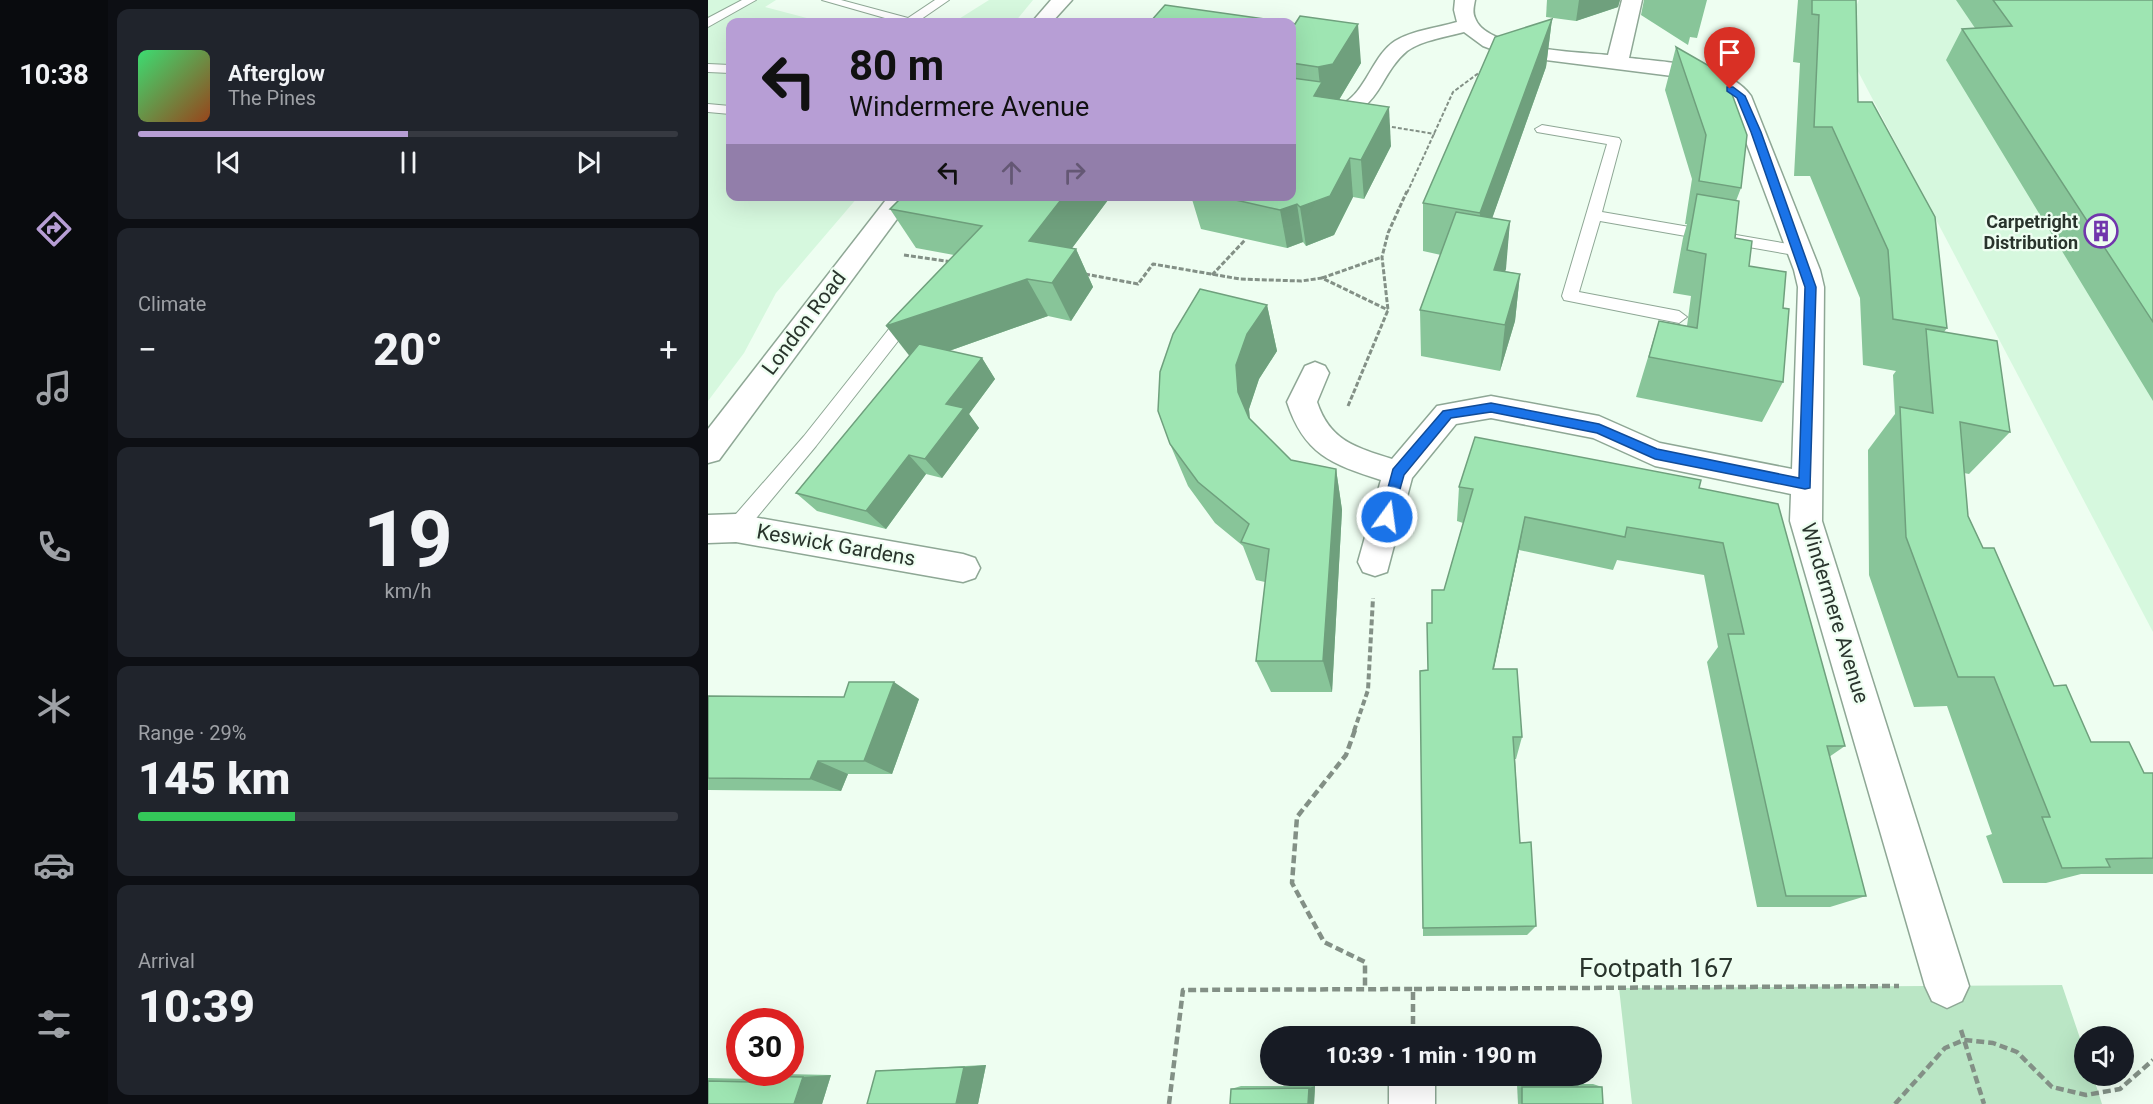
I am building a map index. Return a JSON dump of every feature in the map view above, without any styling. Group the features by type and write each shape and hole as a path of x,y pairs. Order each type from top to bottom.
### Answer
{"street":[{"path":"1046,18 1062,0"},
{"path":"1617,63 1632,0"},
{"path":"1296,110 1332,115 1351,109 1363,100 1383,63 1402,45 1466,13"},
{"name":"Windermere Avenue","path":"1466,13 1482,39 1507,49 1691,72 1719,82 1740,96 1800,251 1811,287 1806,521 1947,986"},
{"name":"London Road","path":"708,451 898,201"},
{"path":"1315,373 1302,402 1312,428 1329,447 1352,458 1398,473"},
{"path":"1375,562 1398,473 1447,414 1491,407 1599,428 1655,454 1805,484"},
{"name":"Keswick Gardens","path":"722,528 963,568"},
{"path":"1412,1086 1412,1104"}],"lane":[{"path":"708,21 750,0"},
{"path":"828,0 895,18"},
{"path":"916,18 943,0"},
{"path":"708,68 726,69"},
{"path":"708,108 726,110"},
{"path":"1542,129 1614,141 1570,296 1679,317"},
{"path":"1594,214 1800,251"},
{"path":"722,528 810,441 918,304"}],"path":[{"path":"1329,447 1388,309 1382,257 1388,233 1453,92 1480,73 1535,53"},
{"path":"1351,109 1378,125 1435,134"},
{"path":"1211,276 1245,240"},
{"path":"860,249 964,264"},
{"path":"1078,273 1138,284 1153,264 1211,276 1291,280 1322,278 1382,257"},
{"path":"1322,278 1388,309"},
{"path":"1365,989 1365,962 1324,942 1292,883 1297,817 1346,755 1368,690 1375,562"},
{"name":"Footpath 167","path":"1168,1104 1183,990 1947,986"},
{"path":"1413,989 1413,1026"},
{"path":"1964,1040 1984,1104"},
{"path":"1895,1104 1946,1048 1964,1040 1993,1043 2017,1052 2052,1087 2086,1095 2120,1089 2153,1060"}],"shaded area":[{"path":"708,0 776,0 765,7 807,18 726,18 726,201 855,201 776,293 744,353 708,401"},
{"path":"989,0 1033,0 1018,18 960,18"},
{"path":"1859,0 2153,0 2153,632 1841,39"},
{"path":"2062,985 2076,1026 2074,1026 2074,1086 2096,1086 2102,1104 1632,1104 1619,988"}],"building":[{"path":"1812,0 1856,0 1858,102 1872,102 1935,217 1947,328 1893,319 1888,250 1832,127 1814,127 1819,15 1812,14"},
{"name":"Carpetright Distribution","path":"1993,0 2153,0 2153,322 1962,29 2012,26"},
{"path":"1165,5 1258,18 1154,18"},
{"path":"1300,16 1358,24 1333,64 1318,67 1296,64 1296,22"},
{"path":"1552,19 1480,213 1423,203 1495,37"},
{"path":"1676,47 1725,75 1747,135 1741,188 1699,181 1706,135"},
{"path":"1296,79 1322,82 1314,96 1389,107 1361,160 1350,158 1330,196 1300,207 1297,204 1280,210 1240,201 1296,201"},
{"path":"1697,194 1739,201 1735,238 1752,241 1749,266 1786,272 1783,308 1789,309 1783,382 1649,357 1659,321 1697,328 1706,254 1687,250"},
{"path":"898,201 1060,201 1029,241 1076,249 1052,283 1027,279 886,326 982,226 890,209"},
{"path":"1456,212 1510,221 1494,270 1520,274 1505,325 1420,310"},
{"path":"1200,289 1267,305 1247,334 1236,365 1238,392 1249,418 1291,460 1336,469 1323,661 1256,661 1269,549 1241,542 1249,524 1198,482 1170,444 1158,411 1160,372 1173,334"},
{"path":"1926,329 1997,341 2010,432 1960,422 1968,516 1983,548 1994,548 2054,686 2066,685 2091,742 2129,742 2144,773 2153,773 2153,858 2106,859 2110,867 2062,868 2042,817 2050,817 1994,677 1958,677 1906,537 1900,407 1933,413"},
{"path":"919,344 982,358 946,404 964,408 925,459 909,455 866,511 796,493"},
{"path":"1475,437 1701,480 1699,488 1778,504 1845,746 1827,746 1866,896 1786,896 1728,634 1744,634 1723,543 1627,527 1625,537 1525,517 1493,669 1517,669 1522,737 1513,737 1520,843 1531,842 1536,926 1423,928 1420,671 1428,670 1427,623 1432,623 1432,590 1444,590 1473,489 1459,487"},
{"path":"849,682 894,682 864,761 818,761 810,779 708,778 708,696 844,697"},
{"path":"964,1067 956,1104 867,1104 876,1071"},
{"path":"708,1081 726,1081 726,1086 800,1086 794,1104 708,1104"},
{"path":"1522,1087 1602,1087 1603,1104 1522,1104"},
{"path":"1309,1088 1308,1104 1230,1104 1231,1089"}],"place":[{"name":"Carpetright Distribution","path":"2101,231"}],"route":[{"path":"1387,517 1398,473 1447,414 1491,407 1599,428 1655,454 1805,484 1811,287 1807,270 1756,132 1740,96 1730,89"}]}
